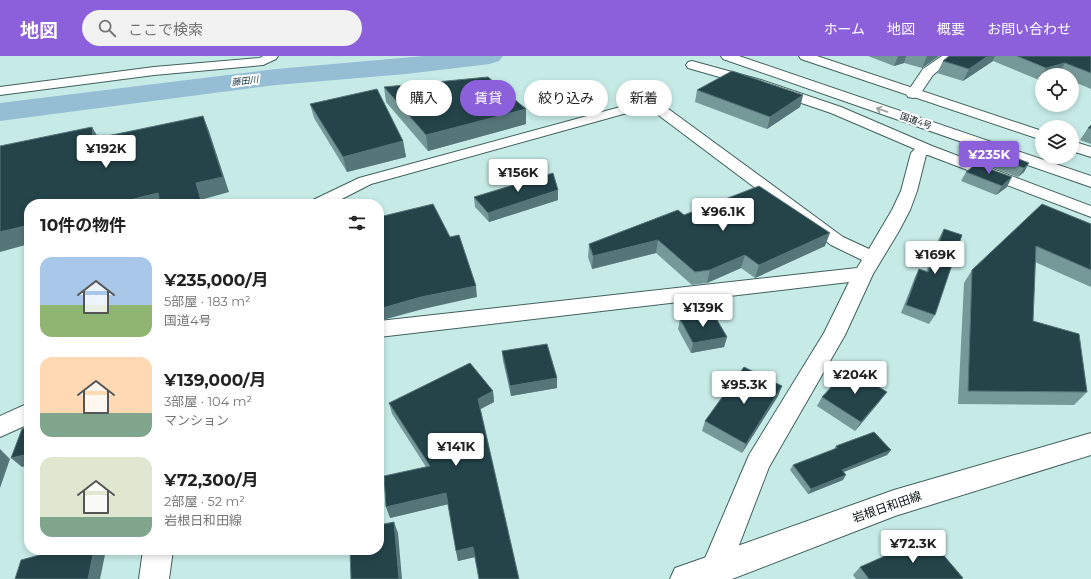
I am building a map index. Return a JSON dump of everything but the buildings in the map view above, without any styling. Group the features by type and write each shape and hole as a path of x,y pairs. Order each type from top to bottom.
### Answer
{"main road":[{"name":"国道4号","path":"723,56 734,58 1091,182"},
{"path":"913,94 928,72 950,56"},
{"name":"国道4号","path":"761,57 1035,141"},
{"path":"1079,163 1091,167"},
{"name":"岩根日和田線","path":"686,579 715,570 894,503 1091,444"}],"street":[{"path":"154,71 159,56"},
{"path":"0,91 154,71 263,61 272,56"},
{"path":"805,56 913,94 1035,141"},
{"path":"692,65 756,83 836,110 927,149 1091,212"},
{"path":"332,199 365,181 646,104 658,108 837,241 868,266"},
{"path":"1079,148 1091,152"},
{"path":"715,570 758,463 834,335 868,266 890,231 909,191 919,153 927,149"},
{"path":"384,328 868,266"},
{"path":"0,428 24,416"},
{"path":"154,579 157,555"}],"waterway":[{"name":"藤田川","path":"0,112 276,77 406,66 490,56"}]}
